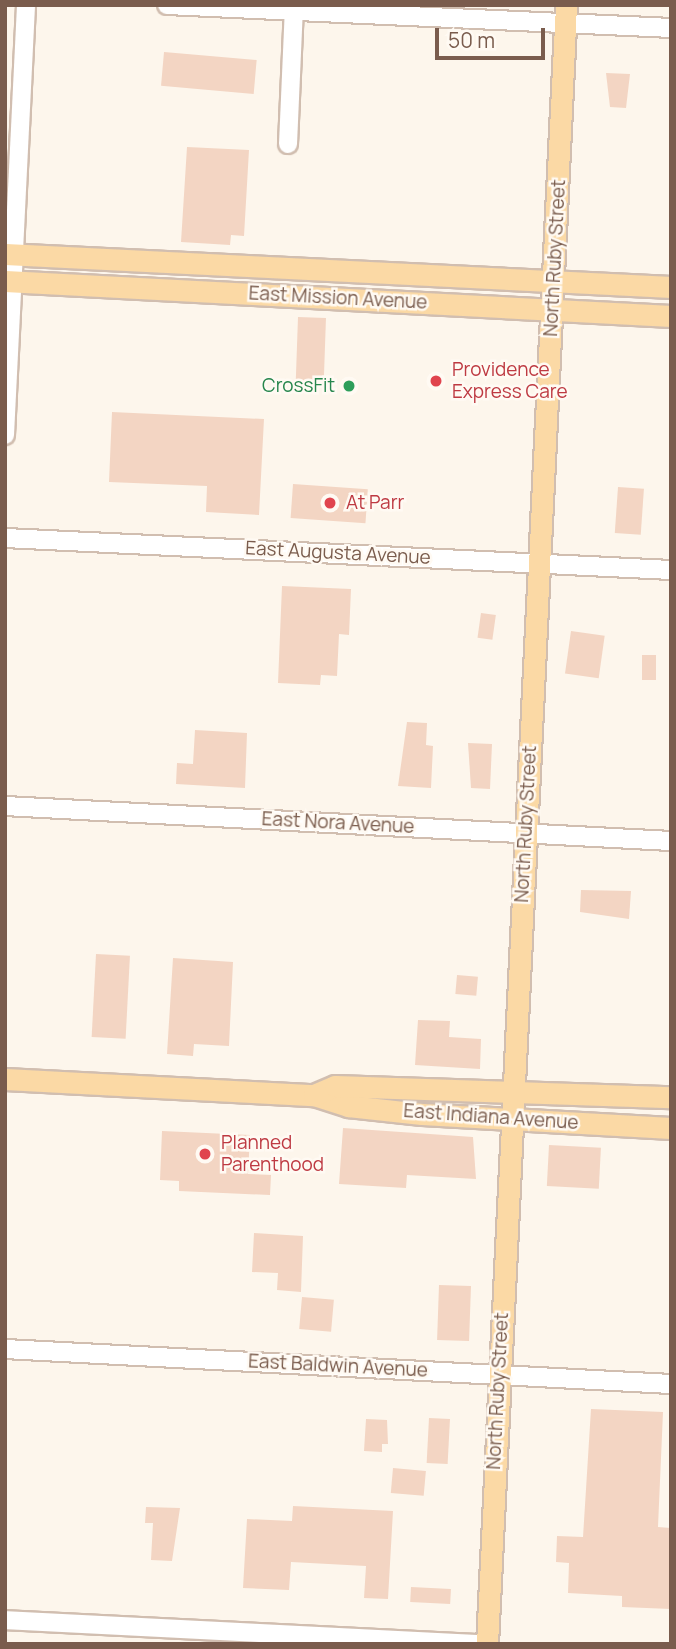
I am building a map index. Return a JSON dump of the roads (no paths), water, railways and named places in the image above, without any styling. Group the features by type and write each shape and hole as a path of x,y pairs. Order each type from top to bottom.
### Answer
{"main road":[{"name":"North Ruby Street","path":"484,1644 541,563 566,14"},
{"name":"East Mission Avenue","path":"10,254 671,287"},
{"name":"East Mission Avenue","path":"9,281 671,316"},
{"name":"East Indiana Avenue","path":"5,1079 314,1095 372,1109 671,1128"},
{"name":"East Indiana Avenue","path":"314,1095 335,1086 512,1089 671,1097"}],"street":[{"path":"5,435 10,254 26,5"},
{"path":"167,5 566,14 671,28"},
{"path":"288,144 293,8"},
{"name":"East Augusta Avenue","path":"5,537 671,570"},
{"name":"East Nora Avenue","path":"5,806 671,841"},
{"name":"East Baldwin Avenue","path":"5,1349 671,1384"},
{"path":"5,1620 484,1644"}],"place":[{"name":"Providence Express Care","path":"436,381"},
{"name":"CrossFit","path":"349,386"},
{"name":"At Parr","path":"330,503"},
{"name":"Planned Parenthood","path":"205,1154"}]}
